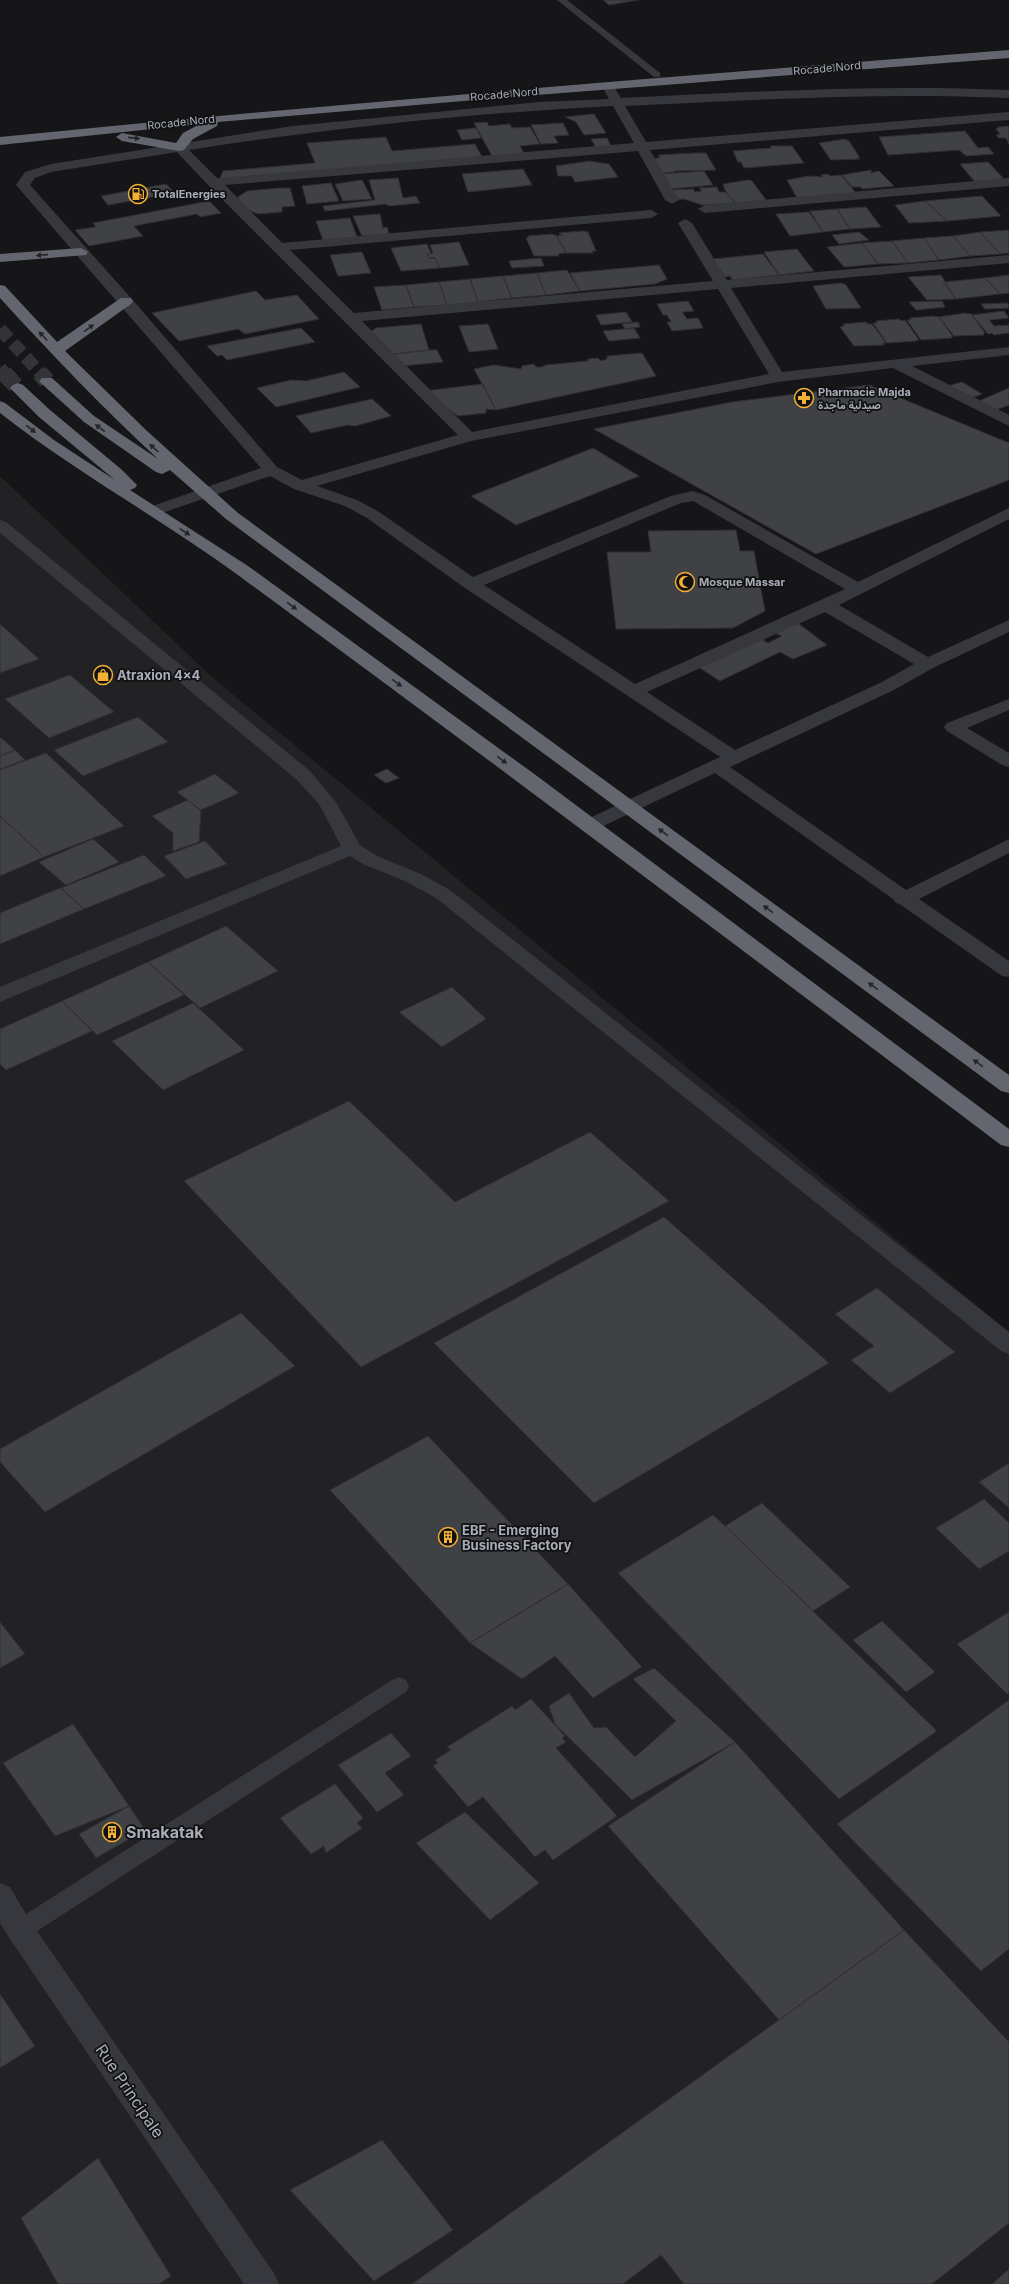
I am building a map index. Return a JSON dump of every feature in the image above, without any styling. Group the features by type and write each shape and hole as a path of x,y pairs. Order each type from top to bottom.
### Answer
{"highway":[{"name":"Rocade Nord","path":"0,132 1009,46"},
{"name":"Rocade Nord","path":"0,141 22,140 224,118 608,85 1009,54"},
{"path":"67,134 142,139 179,147 183,141 195,131 224,118"},
{"path":"0,147 22,140"},
{"path":"0,258 81,252"},
{"path":"0,288 56,350 151,446 204,493 279,552 1009,1086"},
{"path":"56,350 126,301"},
{"path":"47,381 72,405 113,438 204,493"},
{"path":"18,388 35,406 106,463 153,511"},
{"path":"0,406 48,443 248,575 590,825 1009,1140"}],"street":[{"path":"280,247 667,220 704,216 689,203 642,147 608,85"},
{"path":"1009,94 965,92 771,95 616,101 361,122 179,147 51,168 29,174 24,179 23,185 126,301 271,470 300,486 351,503 373,515 471,584 633,692 903,899 1009,971"},
{"path":"213,182 1009,116"},
{"path":"179,147 469,437"},
{"path":"778,377 721,283 667,220 650,210 656,204 1009,182"},
{"path":"350,318 721,283 1009,259"},
{"path":"300,486 469,437 778,377 1009,351"},
{"path":"894,363 1009,421"},
{"path":"153,511 271,470"},
{"path":"471,584 677,499 692,496 699,498 857,589"},
{"path":"633,692 826,605 1009,513"},
{"path":"0,525 303,775 326,802 352,848 370,860 429,886 455,904 1009,1345"},
{"path":"826,605 927,664"},
{"path":"590,825 888,686 927,664 1009,625"},
{"path":"1009,704 953,727 1009,761"},
{"path":"903,899 1009,845"},
{"path":"0,995 352,848"},
{"name":"Rue Principale","path":"0,1896 20,1930 263,2284"}],"lane":[{"path":"561,0 657,75"},
{"path":"20,1930 399,1686"}],"shaded area":[{"path":"0,476 213,678 1009,1332 1009,2284 0,2284"}],"building":[{"path":"603,0 638,0 609,5"},
{"path":"594,114 606,133 584,135 576,122 565,117"},
{"path":"487,122 489,126 510,124 512,128 530,127 540,144 520,146 524,154 492,156 474,123"},
{"path":"563,123 569,135 554,136 558,143 541,144 531,125"},
{"path":"1009,126 1009,144 1006,138 999,138 996,135 1000,134 996,129 999,127"},
{"path":"476,128 481,138 462,140 457,130"},
{"path":"965,131 978,148 988,147 994,154 966,156 959,150 888,155 879,137"},
{"path":"386,137 392,151 475,144 482,157 220,179 223,171 315,163 307,143"},
{"path":"607,138 611,146 596,148 591,139"},
{"path":"845,139 849,141 860,158 857,158 859,159 831,160 819,143"},
{"path":"770,146 792,146 804,163 744,168 741,162 738,162 733,151 772,148"},
{"path":"706,153 716,170 660,173 652,160 660,157 658,155"},
{"path":"589,161 609,164 618,177 575,182 572,176 558,176 556,166"},
{"path":"988,162 1003,178 999,179 1001,181 975,182 960,164"},
{"path":"523,169 532,185 468,192 462,174"},
{"path":"871,170 871,173 879,171 894,186 862,189 861,187 852,187 842,175"},
{"path":"704,171 713,185 670,189 661,174"},
{"path":"828,174 830,176 841,175 856,193 797,198 787,180 809,176 823,177 821,175"},
{"path":"398,178 403,198 416,196 420,203 389,206 386,204 325,211 323,206 375,200 369,180"},
{"path":"362,180 372,199 343,201 335,184"},
{"path":"748,180 752,181 766,200 735,203 725,190 723,184"},
{"path":"331,183 339,201 307,204 302,186"},
{"name":"TotalEnergies","path":"166,184 175,193 108,205 101,196"},
{"path":"717,187 719,192 726,192 735,203 702,205 684,199 672,200 671,190 693,189 695,192 702,191 699,188"},
{"path":"290,188 295,206 282,207 282,212 258,214 246,209 244,204 240,203 238,197 247,191"},
{"path":"982,196 1001,216 947,221 925,201"},
{"path":"209,201 221,213 200,217 197,214 134,226 143,236 89,246 75,230 96,227 93,223"},
{"path":"925,201 947,221 909,223 895,205"},
{"path":"866,207 881,227 850,229 837,209"},
{"path":"837,209 850,229 823,232 810,211"},
{"path":"809,212 823,232 790,236 776,214"},
{"path":"380,214 383,228 387,227 389,234 362,236 353,216"},
{"path":"350,218 357,237 323,240 316,221"},
{"path":"1009,230 1009,253 1000,254 980,232"},
{"path":"588,232 596,251 592,251 593,253 566,253 557,236 562,235 559,233"},
{"path":"859,232 869,240 839,244 832,235"},
{"path":"980,232 1000,254 970,256 953,236"},
{"path":"552,234 557,236 566,253 558,254 559,256 534,256 526,238 529,238 528,236"},
{"path":"953,236 970,256 939,260 924,238"},
{"path":"924,238 939,260 908,263 892,241"},
{"path":"892,241 908,263 878,264 862,243"},
{"path":"459,242 469,265 440,268 435,258 429,258 427,254 433,253 430,245"},
{"path":"862,243 878,264 844,267 827,247"},
{"path":"427,244 431,253 427,254 429,258 435,258 440,268 401,271 391,248"},
{"path":"797,249 814,271 779,275 764,252"},
{"path":"362,252 371,273 338,276 330,255"},
{"path":"763,254 779,275 732,280 730,276 725,277 713,259"},
{"path":"541,258 544,266 512,268 509,261"},
{"path":"659,265 667,279 655,284 580,291 570,273"},
{"path":"567,270 580,291 546,295 537,273"},
{"path":"537,273 546,295 512,298 503,276"},
{"path":"941,275 956,299 927,300 908,277"},
{"path":"1009,275 1009,293 1000,294 985,278"},
{"path":"503,276 512,298 478,302 470,279"},
{"path":"985,278 1000,294 956,299 943,282"},
{"path":"470,279 478,302 447,305 439,282"},
{"path":"439,282 447,305 414,307 406,285"},
{"path":"841,283 846,285 861,308 826,309 813,286"},
{"path":"406,285 414,307 382,310 374,287"},
{"path":"256,291 265,300 297,295 319,319 245,334 238,329 179,341 152,313"},
{"path":"688,301 694,311 682,312 687,319 698,318 703,328 672,331 667,322 671,322 667,315 663,315 657,304"},
{"path":"942,301 945,307 916,310 909,302"},
{"path":"1008,303 1009,308 985,309 981,304"},
{"path":"1004,311 1009,318 989,320 994,326 1009,325 1009,333 994,335 992,333 988,334 972,315"},
{"path":"626,312 632,322 601,325 596,315"},
{"path":"965,313 971,314 985,333 983,334 984,335 954,336 939,317"},
{"path":"933,316 939,317 953,337 950,337 952,338 921,340 907,320 911,320 910,318"},
{"path":"899,319 901,321 905,320 919,340 887,343 873,323 877,323 876,321"},
{"path":"638,322 640,327 625,329 622,324"},
{"path":"866,322 868,324 872,324 886,343 883,343 884,345 854,346 840,327 844,326 843,324"},
{"path":"421,324 429,350 394,354 370,332 376,328"},
{"path":"488,324 498,349 469,352 459,326"},
{"path":"301,328 315,342 227,360 222,355 217,356 207,346"},
{"path":"634,328 640,338 609,341 603,331"},
{"path":"437,350 443,362 402,366 394,354"},
{"path":"642,353 656,376 496,410 474,369 494,365 521,369 522,366 534,364 536,367 542,367 546,365 588,361 588,359 598,358 601,361 607,359 607,356"},
{"path":"344,372 360,387 276,407 257,388 291,380 306,381"},
{"path":"962,382 982,394 971,398 948,386"},
{"path":"483,384 496,410 486,409 486,413 458,416 424,391"},
{"path":"869,385 1009,443 1009,480 816,554 594,429 732,402"},
{"path":"1009,388 1009,405 996,410 979,401"},
{"path":"372,399 391,416 355,426 347,425 311,433 296,416"},
{"path":"593,448 639,476 516,525 471,496"},
{"name":"Mosque Massar","path":"736,530 740,551 754,551 765,611 733,628 616,629 607,552 651,552 648,531"},
{"path":"795,621 827,645 793,659 780,652 720,681 697,666 758,637 768,643 782,636 772,632"},
{"path":"0,624 39,659 0,673"},
{"path":"70,675 114,712 49,738 5,699"},
{"path":"138,717 168,742 83,776 54,750"},
{"path":"0,737 15,750 0,756"},
{"path":"15,750 25,760 0,769 0,756"},
{"path":"46,753 124,826 44,857 0,816 0,770"},
{"path":"387,769 399,778 386,783 374,775"},
{"path":"215,774 239,793 201,810 177,792"},
{"path":"188,800 201,811 199,842 173,851 173,833 152,816"},
{"path":"0,816 44,857 0,876"},
{"path":"93,839 119,862 66,885 39,862"},
{"path":"205,841 227,864 186,879 164,856"},
{"path":"144,855 166,876 84,909 61,888"},
{"path":"60,888 84,909 0,944 0,913"},
{"path":"226,926 278,971 200,1008 148,962"},
{"path":"148,962 184,995 97,1035 62,1001"},
{"path":"452,987 486,1019 442,1047 399,1012"},
{"path":"62,1001 92,1031 6,1070 0,1064 0,1029"},
{"path":"193,1003 244,1050 163,1090 112,1041"},
{"path":"349,1101 455,1202 590,1132 669,1201 361,1367 184,1181"},
{"path":"664,1217 829,1363 594,1503 434,1343"},
{"path":"877,1288 955,1352 890,1393 851,1360 874,1346 835,1314"},
{"path":"241,1313 295,1366 45,1512 0,1462 0,1449"},
{"name":"EBF - Emerging Business Factory","path":"428,1436 568,1584 470,1643 330,1490"},
{"path":"1009,1463 1009,1508 979,1482"},
{"path":"984,1499 1009,1523 1009,1551 979,1569 936,1528"},
{"path":"762,1503 850,1587 813,1611 725,1526"},
{"path":"713,1515 937,1731 839,1799 618,1573"},
{"path":"568,1584 642,1667 593,1698 555,1656 522,1679 470,1643"},
{"path":"1009,1612 1009,1693 1007,1694 957,1644"},
{"path":"882,1621 935,1672 906,1692 853,1640"},
{"path":"0,1622 25,1654 0,1668"},
{"path":"654,1668 735,1742 632,1800 555,1724 549,1706 569,1693 594,1728 606,1727 635,1757 676,1721 633,1679"},
{"path":"531,1699 565,1736 562,1738 566,1742 556,1748 617,1816 553,1860 545,1850 535,1857 483,1797 468,1807 433,1766 438,1763 435,1760 451,1750 447,1747 512,1706 515,1710"},
{"path":"1009,1700 1009,1949 981,1971 837,1824"},
{"path":"73,1724 129,1806 55,1836 3,1763"},
{"path":"391,1733 411,1756 385,1773 404,1795 377,1812 338,1765"},
{"path":"735,1742 904,1930 779,2020 608,1826"},
{"path":"335,1784 363,1818 357,1823 362,1828 326,1853 324,1846 311,1854 280,1818"},
{"name":"Smakatak","path":"129,1806 145,1830 96,1858 79,1834"},
{"path":"465,1812 539,1883 490,1920 416,1843"},
{"path":"904,1930 1009,2042 1009,2223 932,2284 684,2284 661,2255 623,2284 412,2284"},
{"path":"0,1994 35,2046 0,2068"},
{"path":"382,2140 453,2230 374,2281 290,2190"},
{"path":"98,2158 171,2276 159,2284 58,2284 21,2218"},
{"path":"1009,2269 1009,2284 992,2284"}],"tunnel":[{"path":"0,329 41,374"},
{"path":"0,368 5,374"},
{"path":"4,373 18,388"},
{"path":"40,373 47,381"}],"place":[{"name":"TotalEnergies","path":"138,194"},
{"name":"Pharmacie Majda صيدلية ماجدة","path":"804,398"},
{"name":"Mosque Massar","path":"685,582"},
{"name":"Atraxion 4x4","path":"103,675"},
{"name":"EBF - Emerging Business Factory","path":"448,1537"},
{"name":"Smakatak","path":"112,1832"}]}
